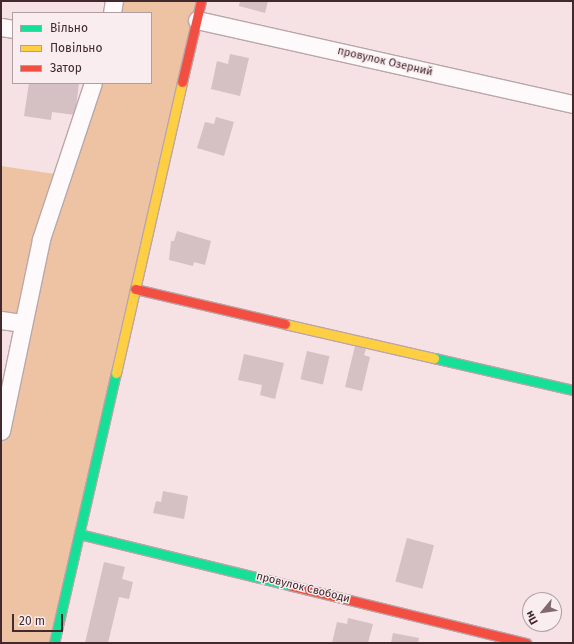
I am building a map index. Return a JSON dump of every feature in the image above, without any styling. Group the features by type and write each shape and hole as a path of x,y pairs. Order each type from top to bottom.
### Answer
{"street":[{"path":"112,12 114,1"},
{"path":"54,643 202,1"},
{"name":"провулок Озерний","path":"197,20 573,104"},
{"path":"1,27 12,29"},
{"path":"1,431 41,239 93,84"},
{"path":"135,289 573,390"},
{"path":"1,320 23,323"},
{"name":"провулок Свободи","path":"79,534 526,643"}],"shaded area":[{"path":"114,1 201,1 54,643 1,643 1,431 23,324 1,320 1,166 62,175 93,84 152,84 152,12 112,12"}],"building":[{"path":"240,1 268,1 265,13 239,6"},
{"path":"230,54 249,58 240,96 211,89 217,61 228,64"},
{"path":"29,84 79,84 75,115 52,112 51,120 24,116"},
{"path":"216,117 234,122 224,156 197,148 205,122 214,124"},
{"path":"177,231 211,241 205,265 194,262 193,266 169,260 171,241 174,241"},
{"path":"355,346 366,349 364,355 370,357 362,391 345,387"},
{"path":"307,351 329,356 323,384 300,379"},
{"path":"244,354 284,363 275,399 260,395 262,385 238,380"},
{"path":"163,491 188,496 184,519 153,513 156,501 161,502"},
{"path":"407,538 434,545 422,589 395,581"},
{"path":"104,562 125,567 122,579 133,582 129,599 119,597 108,643 85,643"},
{"path":"348,618 373,624 368,643 332,643 337,622 347,624"},
{"path":"393,633 419,638 418,643 391,643"}],"traffic: fast":[{"path":"434,358 573,390"},
{"path":"54,643 116,373"},
{"path":"79,534 292,586"}],"traffic: slow":[{"path":"116,373 182,82"},
{"path":"285,324 434,358"}],"traffic: jam":[{"path":"182,82 201,1"},
{"path":"135,289 285,324"},
{"path":"292,586 526,643"}]}
